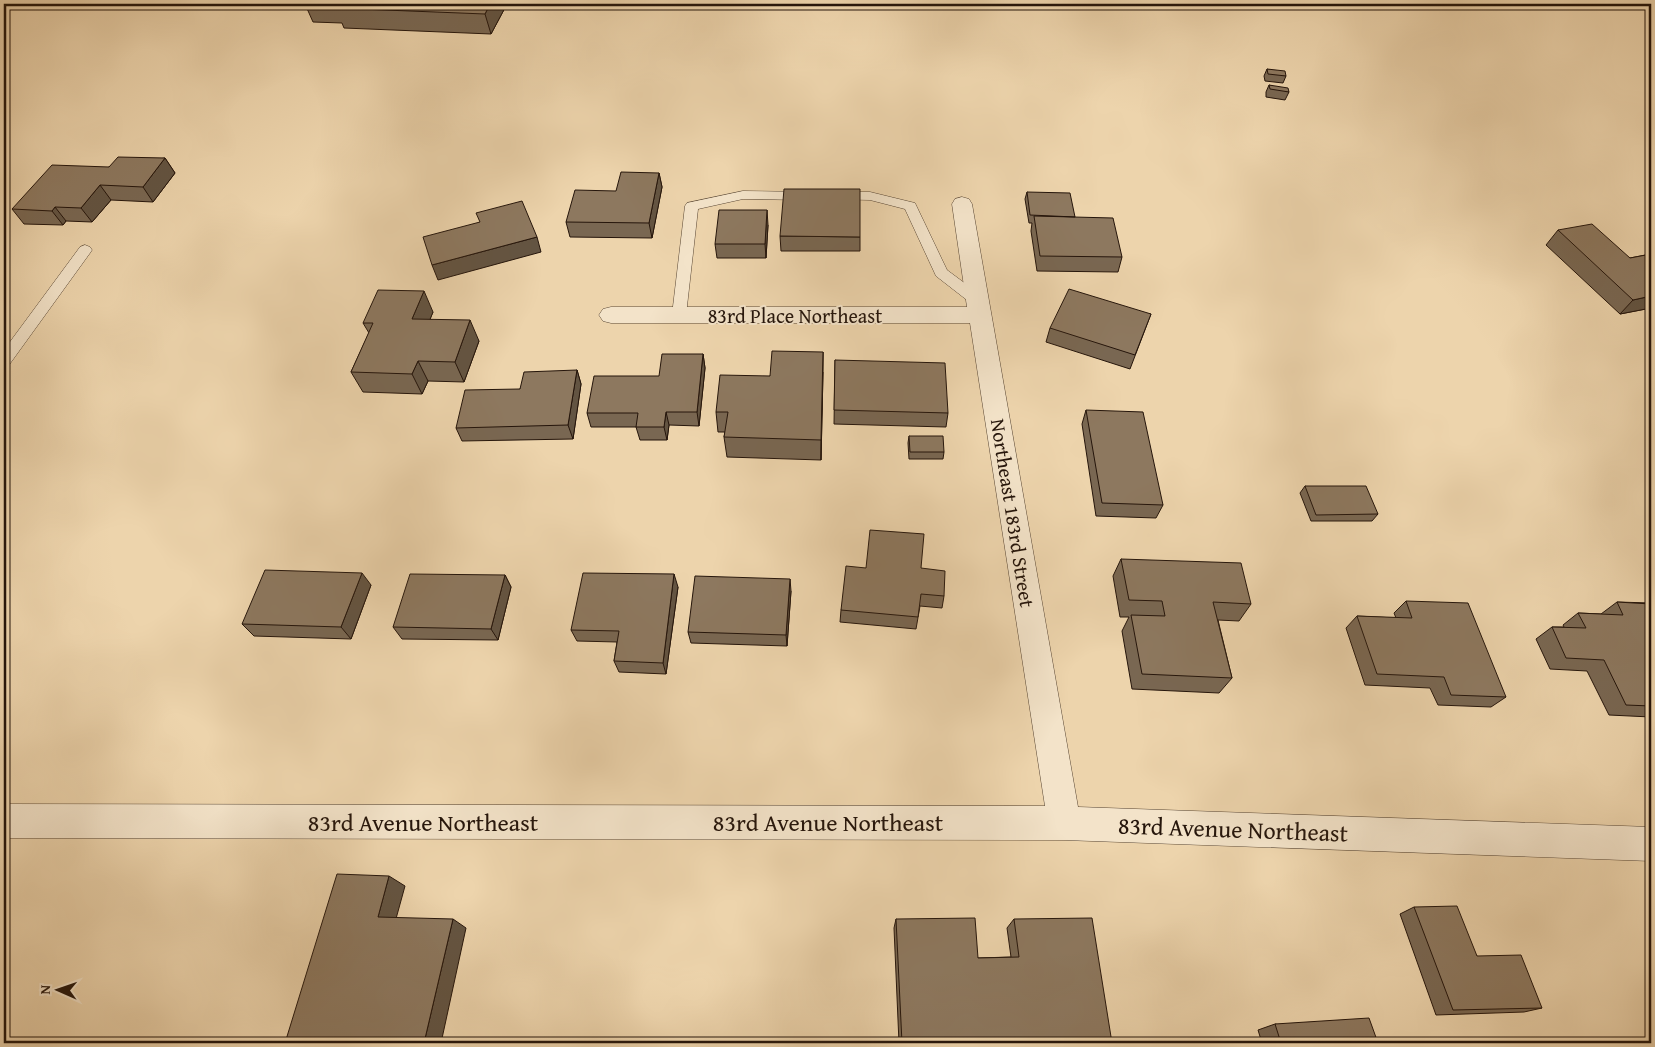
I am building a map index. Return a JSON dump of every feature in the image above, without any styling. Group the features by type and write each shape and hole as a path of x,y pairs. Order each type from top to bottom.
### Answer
{"street":[{"name":"Northeast 183rd Street","path":"962,204 1064,822"},
{"name":"83rd Place Northeast","path":"611,315 978,308"},
{"name":"83rd Avenue Northeast","path":"4,821 1064,822 1651,844"}],"lane":[{"path":"679,315 692,206 743,195 870,196 910,206 941,273 978,308"},
{"path":"4,361 85,250"}],"building":[{"path":"338,4 490,4 485,14 335,8"},
{"path":"1267,69 1285,71 1286,76 1268,74"},
{"path":"1269,85 1288,88 1289,92 1270,89"},
{"path":"118,157 165,158 143,187 100,185 81,208 55,207 52,211 12,209 52,165 109,167"},
{"path":"621,172 659,173 649,223 566,222 575,190 616,191"},
{"path":"784,189 860,189 860,237 780,236"},
{"path":"1027,192 1070,193 1075,217 1030,215"},
{"path":"522,201 537,237 432,265 423,237 480,222 476,213"},
{"path":"719,210 767,210 765,244 715,244"},
{"path":"1034,216 1113,218 1122,257 1040,256"},
{"path":"1592,224 1630,258 1651,254 1651,296 1633,300 1558,230"},
{"path":"1069,289 1151,314 1135,355 1050,328"},
{"path":"378,290 424,291 412,319 470,320 455,362 418,361 412,374 351,372 373,323 363,323"},
{"path":"772,351 823,352 821,440 724,437 728,412 716,412 720,375 770,376"},
{"path":"662,354 703,354 697,412 666,412 664,427 636,427 638,413 587,413 594,376 659,376"},
{"path":"835,360 945,363 948,413 834,410"},
{"path":"577,370 568,425 456,428 465,390 520,389 524,372"},
{"path":"1086,410 1143,412 1163,505 1102,503"},
{"path":"909,436 943,436 944,452 910,452"},
{"path":"1305,486 1366,486 1378,514 1316,515"},
{"path":"870,530 924,534 921,568 945,571 944,596 921,594 918,617 841,610 846,566 866,568"},
{"path":"1121,559 1241,563 1251,604 1213,602 1232,678 1142,674 1131,615 1165,616 1162,601 1129,600"},
{"path":"265,570 362,573 341,627 242,624"},
{"path":"583,573 674,574 663,663 614,661 619,631 571,630"},
{"path":"410,574 505,575 491,629 393,627"},
{"path":"695,576 790,579 786,635 688,632"},
{"path":"1406,601 1468,603 1506,697 1451,695 1444,677 1377,674 1357,616 1412,618"},
{"path":"1617,602 1651,604 1651,706 1626,705 1604,660 1566,658 1552,627 1586,628 1578,613 1623,615"},
{"path":"337,874 389,876 378,917 453,919 424,1043 285,1043"},
{"path":"1457,906 1477,956 1521,955 1542,1008 1453,1010 1414,907"},
{"path":"975,918 978,958 1019,957 1014,919 1092,918 1112,1043 902,1043 896,919"},
{"path":"1369,1018 1378,1043 1281,1043 1275,1024"}]}
